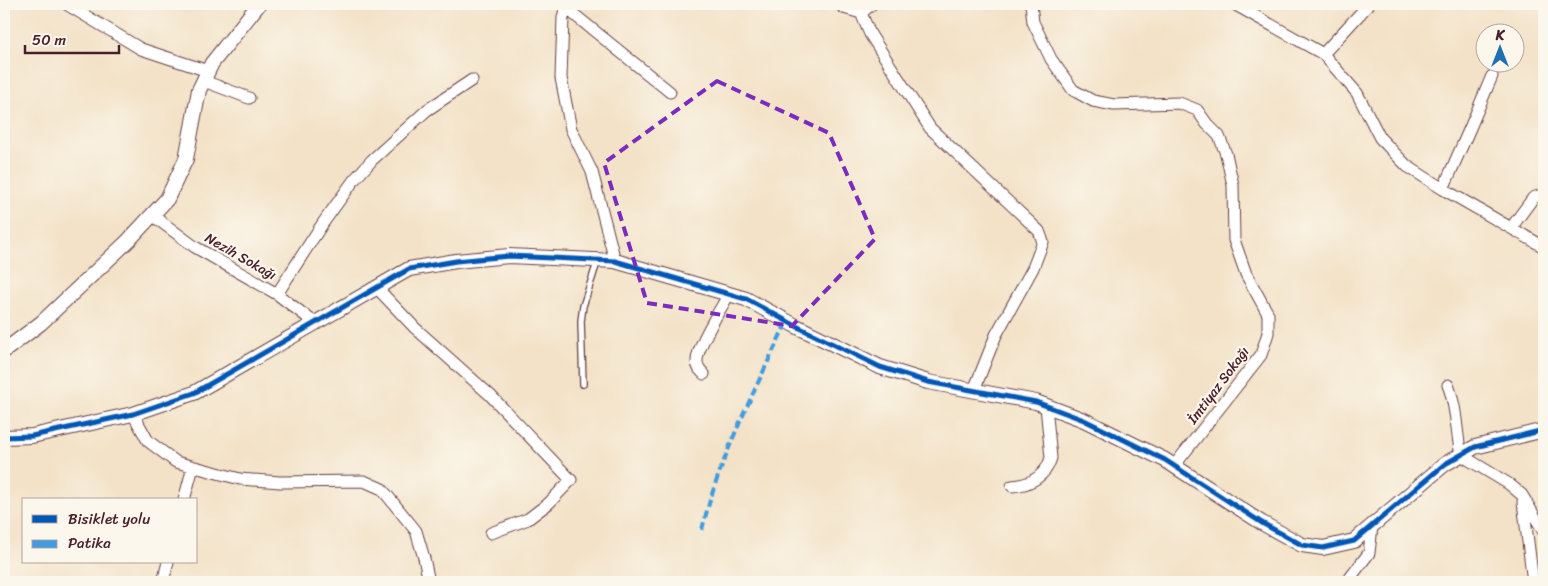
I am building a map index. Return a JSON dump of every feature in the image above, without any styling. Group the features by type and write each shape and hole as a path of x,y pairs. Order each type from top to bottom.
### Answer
{"street":[{"path":"66,4 141,49 206,76 249,98"},
{"path":"4,351 41,323 128,240 167,199 186,158 199,90 212,63 259,4"},
{"path":"839,4 844,8 861,13"},
{"path":"861,13 872,4"},
{"name":"İmtiyaz Sokağı","path":"1031,4 1033,22 1051,59 1073,90 1093,102 1114,105 1179,103 1197,110 1219,136 1226,154 1233,185 1234,240 1246,274 1268,314 1268,333 1261,355 1174,466"},
{"path":"1234,4 1323,54 1357,93 1380,138 1407,166 1544,248"},
{"path":"1323,54 1369,4"},
{"path":"616,261 592,172 569,121 561,78 563,17 566,6 670,92"},
{"path":"861,13 870,34 930,128 1038,231 1043,242 1033,268 996,336 974,390"},
{"path":"1443,189 1492,76"},
{"path":"277,294 338,200 360,173 427,110 472,80"},
{"path":"1511,228 1533,198 1544,194"},
{"name":"Nezih Sokağı","path":"152,215 195,247 277,294 315,323"},
{"path":"4,437 32,436 133,414 194,393 409,269 456,261 509,256 616,261 746,299 794,326 880,367 928,382 1036,402 1084,420 1174,466 1262,523 1302,545 1323,548 1354,541 1445,464 1461,454 1475,447 1544,430"},
{"path":"376,287 415,328 490,395 571,480 549,504 528,519 491,533"},
{"path":"704,374 699,369 697,361 699,350 729,294"},
{"path":"1448,385 1454,399 1461,454 1509,484 1522,495 1544,532"},
{"path":"1012,486 1020,486 1041,477 1049,465 1051,458 1046,406"},
{"path":"133,414 148,441 176,462 240,479 280,482 364,481 382,490 416,531 429,582"},
{"path":"185,498 193,467"},
{"path":"1522,495 1533,582"},
{"path":"1347,582 1369,553 1372,526"},
{"path":"163,582 168,564"}],"lane":[{"path":"583,384 581,321 583,306 598,260"}],"highlighted area":[{"path":"717,81 829,133 875,239 792,326 647,303 604,163"}],"marked path":[{"path":"702,530 709,503 728,450 787,321"}],"cycle path":[{"path":"4,437 32,436 133,414 194,393 409,269 456,261 509,256 615,261 746,299 880,367 928,382 1036,402 1084,420 1165,460 1262,523 1302,545 1323,548 1354,541 1445,464 1475,447 1544,430"}]}
